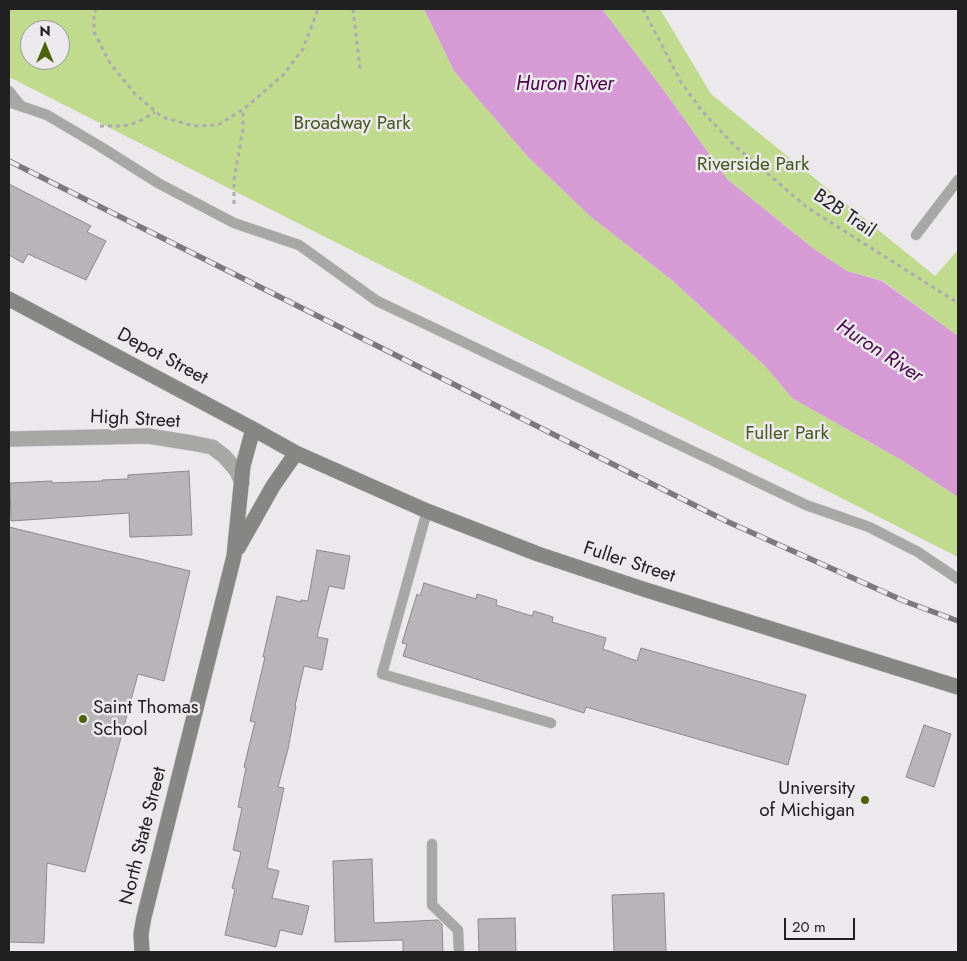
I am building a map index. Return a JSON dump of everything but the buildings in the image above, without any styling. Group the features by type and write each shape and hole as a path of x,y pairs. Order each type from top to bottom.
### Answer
{"main road":[{"name":"Depot Street","path":"9,299 296,453"},
{"path":"234,556 246,453 253,429"},
{"path":"234,556 268,493 296,453"},
{"name":"Fuller Street","path":"296,453 427,511 538,554 643,589 958,687"},
{"name":"North State Street","path":"142,952 141,934 144,917 234,556"}],"street":[{"name":"High Street","path":"9,438 148,436 192,443 212,448 224,456 237,471 242,483"}],"lane":[{"path":"9,92 21,106"},
{"path":"9,102 47,114 158,183 241,226 299,245 377,301 806,505 869,527 918,552 958,579"},
{"path":"916,235 958,180"},
{"path":"427,511 382,674 551,723"},
{"path":"432,844 432,905 458,930 459,952"}],"path":[{"path":"97,9 94,12 94,32 110,64 134,93 162,117 193,126 218,125 242,110 283,75 303,49 318,9"},
{"path":"353,9 360,69"},
{"name":"B2B Trail","path":"643,9 681,82 702,111 735,146 808,208 958,303"},
{"path":"241,226 234,203 234,180 243,130 242,110"},
{"path":"69,128 123,126 138,122 156,112"}],"green space":[{"name":"Broadway Park","path":"9,9 424,9 454,71 528,157 590,216 673,281 765,366 792,398 903,461 958,497 958,557 9,77"},
{"name":"Riverside Park","path":"602,9 660,9 711,94 935,276 958,250 958,336 883,281 847,271 814,249 727,179 665,92"}],"water":[{"name":"Huron River","path":"424,9 602,9 665,92 727,179 814,249 847,271 882,281 958,336 958,497 903,461 792,398 765,366 673,281 590,216 528,157 454,71"}],"railway":[{"path":"9,161 726,521 904,601 958,621"}],"place":[{"name":"Saint Thomas School","path":"83,719"},
{"name":"University of Michigan","path":"865,800"}],"park label":[{"name":"Fuller Park","path":"787,434"}]}
